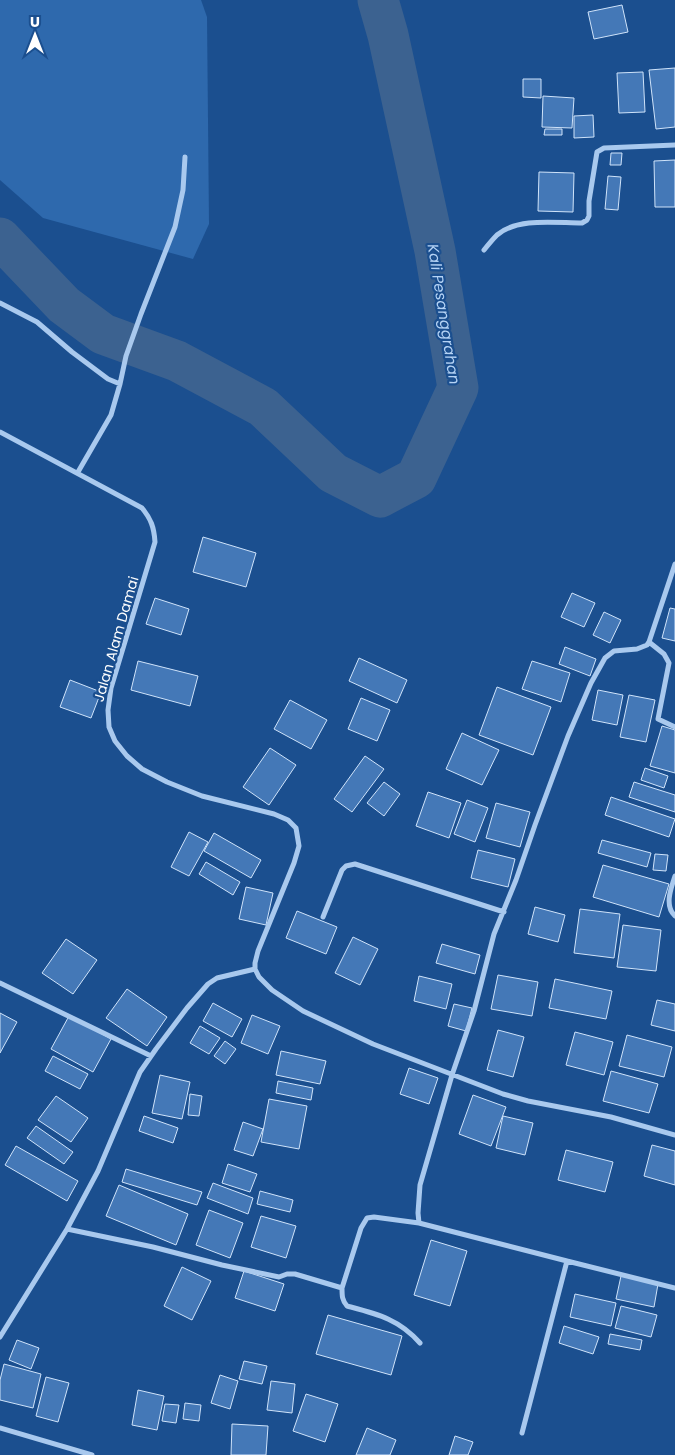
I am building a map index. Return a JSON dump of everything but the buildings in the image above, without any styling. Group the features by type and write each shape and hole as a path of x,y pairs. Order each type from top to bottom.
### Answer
{"street":[{"path":"484,250 497,235 508,227 520,223 582,223 587,220 594,163 597,152 604,148 675,145"},
{"path":"78,472 111,415 126,356 175,227 183,190 185,157"},
{"path":"0,303 37,322 108,379 120,384"},
{"name":"Jalan Alam Damai","path":"0,432 78,472 142,508 150,518 154,528 155,542 111,688 108,710 109,727 115,741 127,756 142,769 167,782 202,796 274,814 288,820 296,828 299,846 258,951 256,970"},
{"path":"418,1223 420,1185 452,1075 474,1010 494,934 504,912 568,736 600,666 610,654 622,650 637,649 649,642 675,564"},
{"path":"649,642 664,654 669,663 658,719 675,727"},
{"path":"323,917 342,870 346,866 355,864 504,912"},
{"path":"675,876 669,894 669,906 672,914 675,916"},
{"path":"0,1337 67,1229 98,1171 140,1072 186,1008 208,984 217,978 256,970 259,977 272,990 302,1011 373,1044 503,1094 611,1118 675,1135"},
{"path":"0,983 151,1056"},
{"path":"420,1343 410,1332 396,1322 380,1315 347,1306 344,1302 342,1288 361,1228 367,1218 374,1217 418,1223 675,1288"},
{"path":"67,1229 279,1277 295,1274 342,1288"},
{"path":"522,1433 566,1261"},
{"path":"0,1428 92,1455"}],"shaded area":[{"path":"0,0 201,0 207,17 209,224 193,259 43,218 0,180"}],"waterway":[{"name":"Kali Pesanggrahan","path":"0,238 64,305 103,334 177,361 263,407 333,473 380,497 416,478 458,388 435,251 388,35 378,0"}]}
